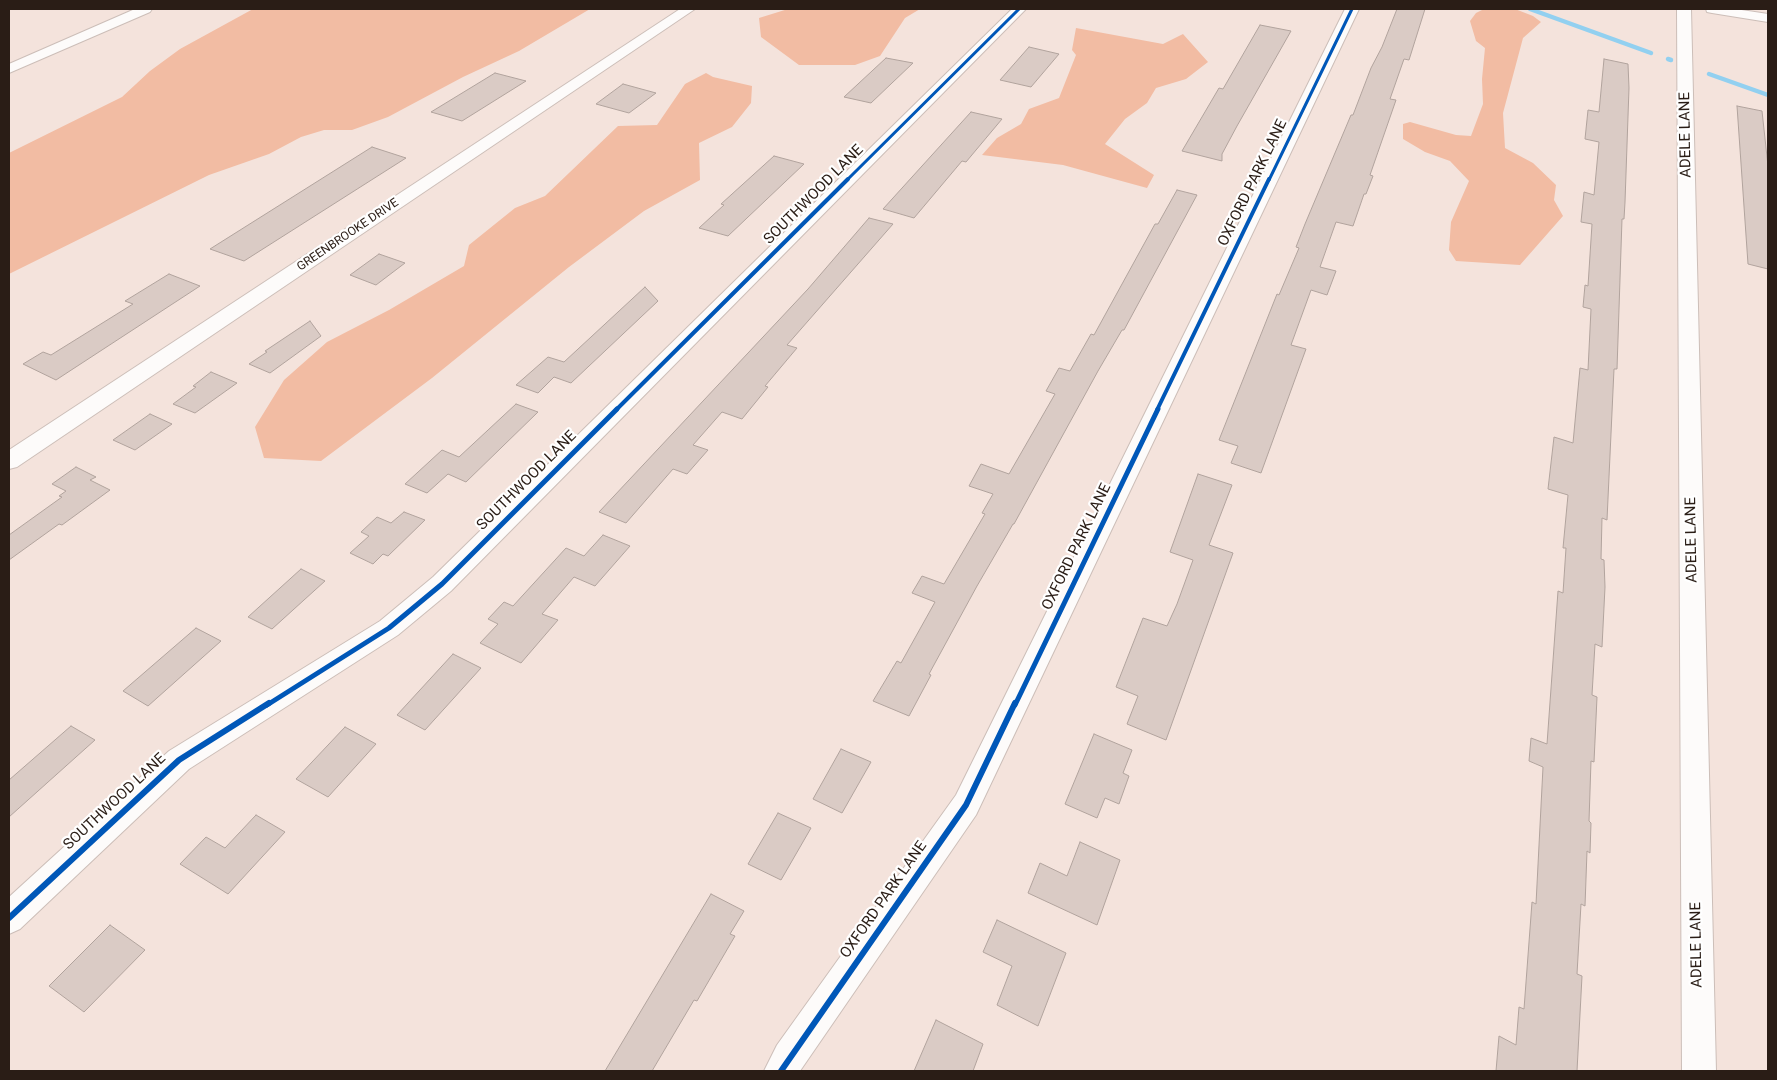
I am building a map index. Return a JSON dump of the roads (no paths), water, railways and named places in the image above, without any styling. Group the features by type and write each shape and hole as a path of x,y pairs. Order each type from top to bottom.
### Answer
{"street":[{"path":"9,69 145,9"},
{"name":"GREENBROOKE DRIVE","path":"9,461 688,9"},
{"name":"SOUTHWOOD LANE","path":"9,918 179,760 389,628 442,584 1019,9"},
{"name":"OXFORD PARK LANE","path":"781,1071 966,805 1352,9"},
{"name":"ADELE LANE","path":"1684,9 1699,1071"},
{"path":"1712,9 1768,18"}],"waterway":[{"path":"1530,9 1651,53"},
{"path":"1709,74 1768,95"}]}
